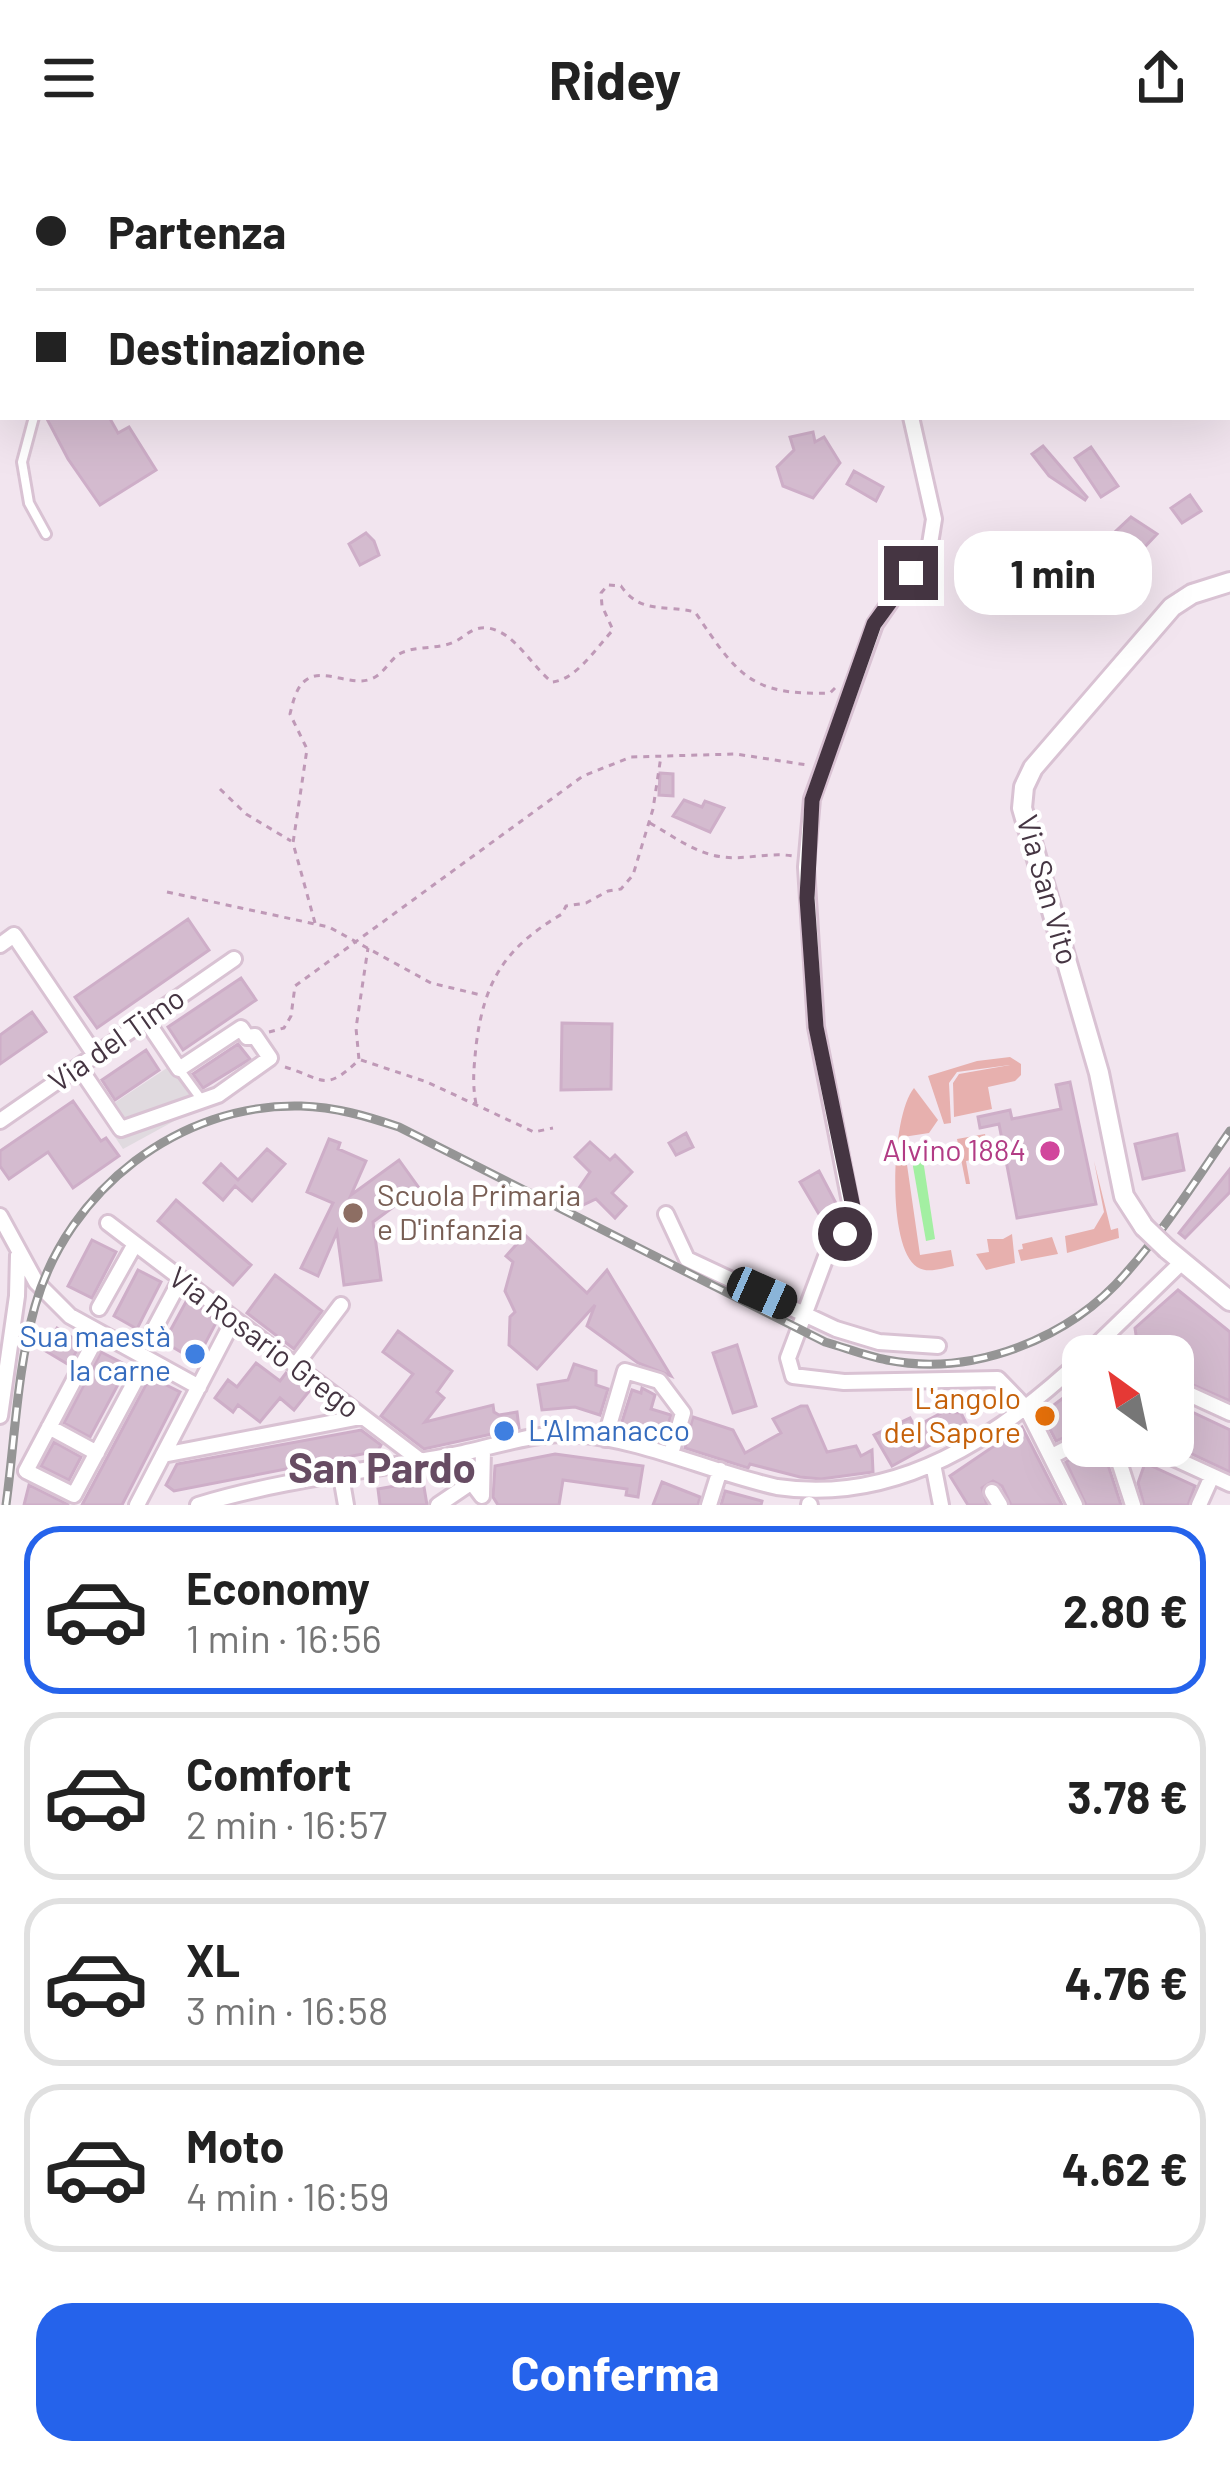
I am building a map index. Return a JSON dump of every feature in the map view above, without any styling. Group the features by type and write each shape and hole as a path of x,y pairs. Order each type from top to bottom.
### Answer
{"street":[{"path":"912,420 934,519 930,544 874,624 812,800 807,860 816,1027 854,1223 830,1246 788,1358 793,1376 844,1382 998,1378 1027,1409 1075,1505"},
{"name":"Via San Vito","path":"1230,582 1192,594 1172,607 1033,768 1024,787 1022,808 1099,1072 1124,1196 1144,1228 1230,1301"},
{"path":"0,945 14,935 95,1055"},
{"name":"Via del Timo","path":"0,1121 234,959"},
{"path":"79,1067 121,1129 218,1095 271,1058 241,1028 179,1069 146,1020"},
{"path":"666,1214 687,1259 836,1328 880,1342 938,1346"},
{"path":"0,1216 51,1300 99,1333 199,1387"},
{"name":"Via Rosario Grego","path":"108,1223 421,1461"},
{"path":"99,1308 135,1244"},
{"path":"0,1416 17,1296 18,1250"},
{"path":"1104,1335 1174,1256"},
{"path":"151,1335 181,1279"},
{"path":"295,1366 341,1305"},
{"path":"137,1505 233,1319"},
{"path":"99,1333 26,1471 72,1500 147,1359"},
{"path":"605,1439 625,1371 659,1381 682,1413 671,1454"},
{"path":"198,1505 570,1433 671,1454 810,1502 934,1469 1027,1409 1062,1377"},
{"path":"1194,1396 1230,1413"},
{"path":"163,1455 361,1417"},
{"path":"49,1427 97,1453"},
{"path":"483,1449 486,1500"},
{"path":"1054,1455 1062,1451"},
{"path":"452,1455 486,1500"},
{"path":"1120,1467 1132,1505"},
{"path":"1193,1467 1230,1484"},
{"path":"934,1469 941,1505"},
{"path":"709,1505 720,1470"},
{"path":"341,1476 346,1505"},
{"path":"1199,1505 1212,1476"},
{"path":"438,1505 472,1482"}],"lane":[{"path":"33,420 22,462 29,503 46,534"},
{"path":"179,1069 202,1101"}],"path":[{"path":"315,923 293,842 307,748 290,713 297,689 306,680 316,676 367,681 396,656 456,641 471,629 491,628 510,638 552,682 563,681 578,673 588,654 613,630 602,607 601,592 608,585 621,586 630,599 647,609 695,612 733,668 761,685 797,694 830,693 839,684 851,687"},
{"path":"257,1039 284,1028 296,986 583,776 631,757 736,754 804,764 821,772"},
{"path":"476,1104 471,1080 484,995 514,951 566,906 621,890 633,874 662,756"},
{"path":"220,789 246,814 293,842"},
{"path":"648,822 701,852 726,858 789,854 807,860"},
{"path":"167,892 315,923 431,983 484,995"},
{"path":"359,1060 356,1028 368,948"},
{"path":"266,1061 321,1083 338,1080 359,1060"},
{"path":"359,1060 427,1082 534,1132 553,1129"}],"shaded area":[{"path":"1010,1057 1021,1064 1021,1075 988,1087 992,1109 954,1117 953,1083 959,1074 1010,1065 957,1072 949,1083 951,1123 944,1124 928,1076"},
{"path":"170,1066 198,1108 123,1149 99,1113"},
{"path":"914,1088 938,1120 929,1133 903,1137 920,1255 951,1250 954,1266 935,1270 917,1267 907,1255 896,1209 900,1125"},
{"path":"985,1134 988,1146 997,1144 998,1148 982,1151 983,1158 966,1161 970,1184 966,1184 957,1139"},
{"path":"922,1153 935,1239 926,1241 911,1155"},
{"path":"1094,1161 1111,1230 1118,1228 1119,1238 1067,1253 1065,1236 1094,1229 1104,1212"},
{"path":"1012,1234 1015,1263 986,1270 976,1254 989,1252 987,1239"},
{"path":"1052,1237 1058,1254 1021,1261 1018,1250 1023,1249 1022,1244"}],"building":[{"path":"48,420 111,420 118,433 129,427 156,470 100,505"},
{"path":"813,432 815,442 824,437 840,463 813,498 783,486 777,467 794,450 790,437"},
{"path":"1043,446 1085,500 1049,476 1032,454"},
{"path":"1091,447 1118,486 1101,497 1075,458"},
{"path":"854,471 883,487 876,501 847,484"},
{"path":"1190,495 1201,511 1182,523 1171,508"},
{"path":"1131,517 1157,534 1140,552 1115,532"},
{"path":"366,533 379,555 360,565 349,544"},
{"path":"660,773 673,774 673,796 659,795"},
{"path":"684,800 724,808 710,832 673,816"},
{"path":"188,919 209,950 97,1028 75,997"},
{"path":"241,978 256,1000 183,1050 168,1027"},
{"path":"32,1012 46,1032 0,1064 0,1035"},
{"path":"562,1023 612,1024 611,1089 561,1090"},
{"path":"238,1044 250,1059 203,1088 193,1074"},
{"path":"146,1050 159,1070 115,1100 102,1080"},
{"path":"1070,1082 1096,1204 1017,1218 999,1124 980,1128 978,1117 1010,1110 1012,1119 1061,1109 1056,1085"},
{"path":"73,1101 101,1141 106,1138 119,1156 73,1188 48,1152 9,1179 0,1166 0,1151"},
{"path":"686,1133 693,1147 676,1155 669,1143"},
{"path":"1177,1134 1184,1170 1143,1179 1135,1144"},
{"name":"Scuola Primaria e D'infanzia","path":"329,1139 340,1143 338,1149 366,1161 351,1195 399,1160 419,1188 373,1222 381,1280 344,1285 337,1232 318,1276 301,1268 333,1203 307,1192"},
{"path":"590,1142 610,1160 615,1155 632,1172 612,1193 626,1206 615,1218 596,1199 583,1205 572,1198 590,1172 575,1157"},
{"path":"267,1149 285,1164 252,1201 235,1186 223,1200 204,1183 221,1164 238,1180"},
{"path":"1230,1169 1230,1192 1185,1238 1179,1233"},
{"path":"819,1171 840,1211 823,1221 800,1182"},
{"path":"176,1200 251,1265 233,1285 158,1221"},
{"path":"525,1235 587,1293 607,1270 671,1376 638,1363 587,1326 595,1305 537,1369 509,1345 510,1317 515,1312 505,1291 513,1262 506,1256"},
{"path":"92,1240 116,1252 92,1298 68,1286"},
{"path":"138,1270 161,1282 137,1329 114,1316"},
{"path":"275,1275 322,1311 294,1349 247,1313"},
{"path":"1178,1290 1230,1332 1230,1401 1194,1385 1194,1335 1136,1335 1135,1328"},
{"path":"188,1298 217,1321 196,1361 164,1342"},
{"path":"57,1328 81,1343 69,1365 44,1350"},
{"path":"398,1331 452,1371 437,1392 444,1398 425,1422 493,1405 499,1415 517,1412 519,1428 424,1449 381,1416 413,1374 383,1352"},
{"path":"737,1345 756,1406 733,1413 713,1353"},
{"path":"101,1352 128,1366 90,1437 64,1423"},
{"path":"256,1363 280,1381 286,1373 310,1390 294,1410 280,1398 260,1422 238,1405 233,1412 215,1398 228,1380 237,1387"},
{"path":"574,1364 596,1371 596,1385 608,1389 600,1415 575,1407 542,1410 538,1385 568,1380"},
{"path":"150,1377 180,1392 122,1505 82,1505"},
{"path":"642,1388 655,1395 651,1409 671,1415 664,1439 620,1428 632,1390 641,1393"},
{"path":"1062,1399 1062,1438 1056,1441 1042,1414"},
{"path":"807,1406 827,1452 856,1446 861,1456 872,1450 873,1472 800,1477 750,1464 748,1468 685,1448 693,1417 733,1430 745,1453 781,1433 773,1419"},
{"path":"943,1412 961,1413 967,1425 892,1466 874,1435 910,1418 915,1427"},
{"path":"1194,1413 1230,1430 1230,1472 1194,1455"},
{"path":"1022,1427 1062,1505 1011,1505 1002,1486 993,1481 982,1488 987,1505 968,1505 950,1476"},
{"path":"361,1430 381,1445 378,1451 174,1491 166,1485 177,1464"},
{"path":"54,1442 81,1457 69,1480 41,1466"},
{"path":"555,1454 643,1466 638,1497 626,1495 627,1489 563,1480 559,1505 498,1505 493,1497 495,1466"},
{"path":"1068,1467 1109,1467 1121,1505 1086,1505"},
{"path":"1144,1467 1154,1467 1195,1486 1188,1505 1144,1505 1138,1483"},
{"path":"423,1481 427,1505 380,1505 378,1489"},
{"path":"662,1482 700,1497 698,1505 653,1505"},
{"path":"29,1485 69,1505 24,1505"},
{"path":"725,1491 762,1501 761,1505 721,1505"}],"railway":[{"path":"6,1505 24,1355 51,1264 73,1225 101,1191 172,1137 213,1120 256,1109 301,1106 351,1113 399,1127 825,1342 920,1364 953,1363 1019,1347 1078,1316 1141,1256 1230,1131"}],"place":[{"name":"Alvino 1884","path":"1050,1151"},
{"name":"Scuola Primaria e D'infanzia","path":"353,1213"},
{"name":"Sua maestà la carne","path":"195,1354"},
{"name":"L'angolo del Sapore","path":"1045,1416"},
{"name":"L'Almanacco","path":"504,1431"}],"district":[{"name":"San Pardo","path":"382,1468"}],"route":[{"path":"845,1234 854,1223 854,1212 816,1027 808,930 806,867 812,800 874,624 911,573"}]}
